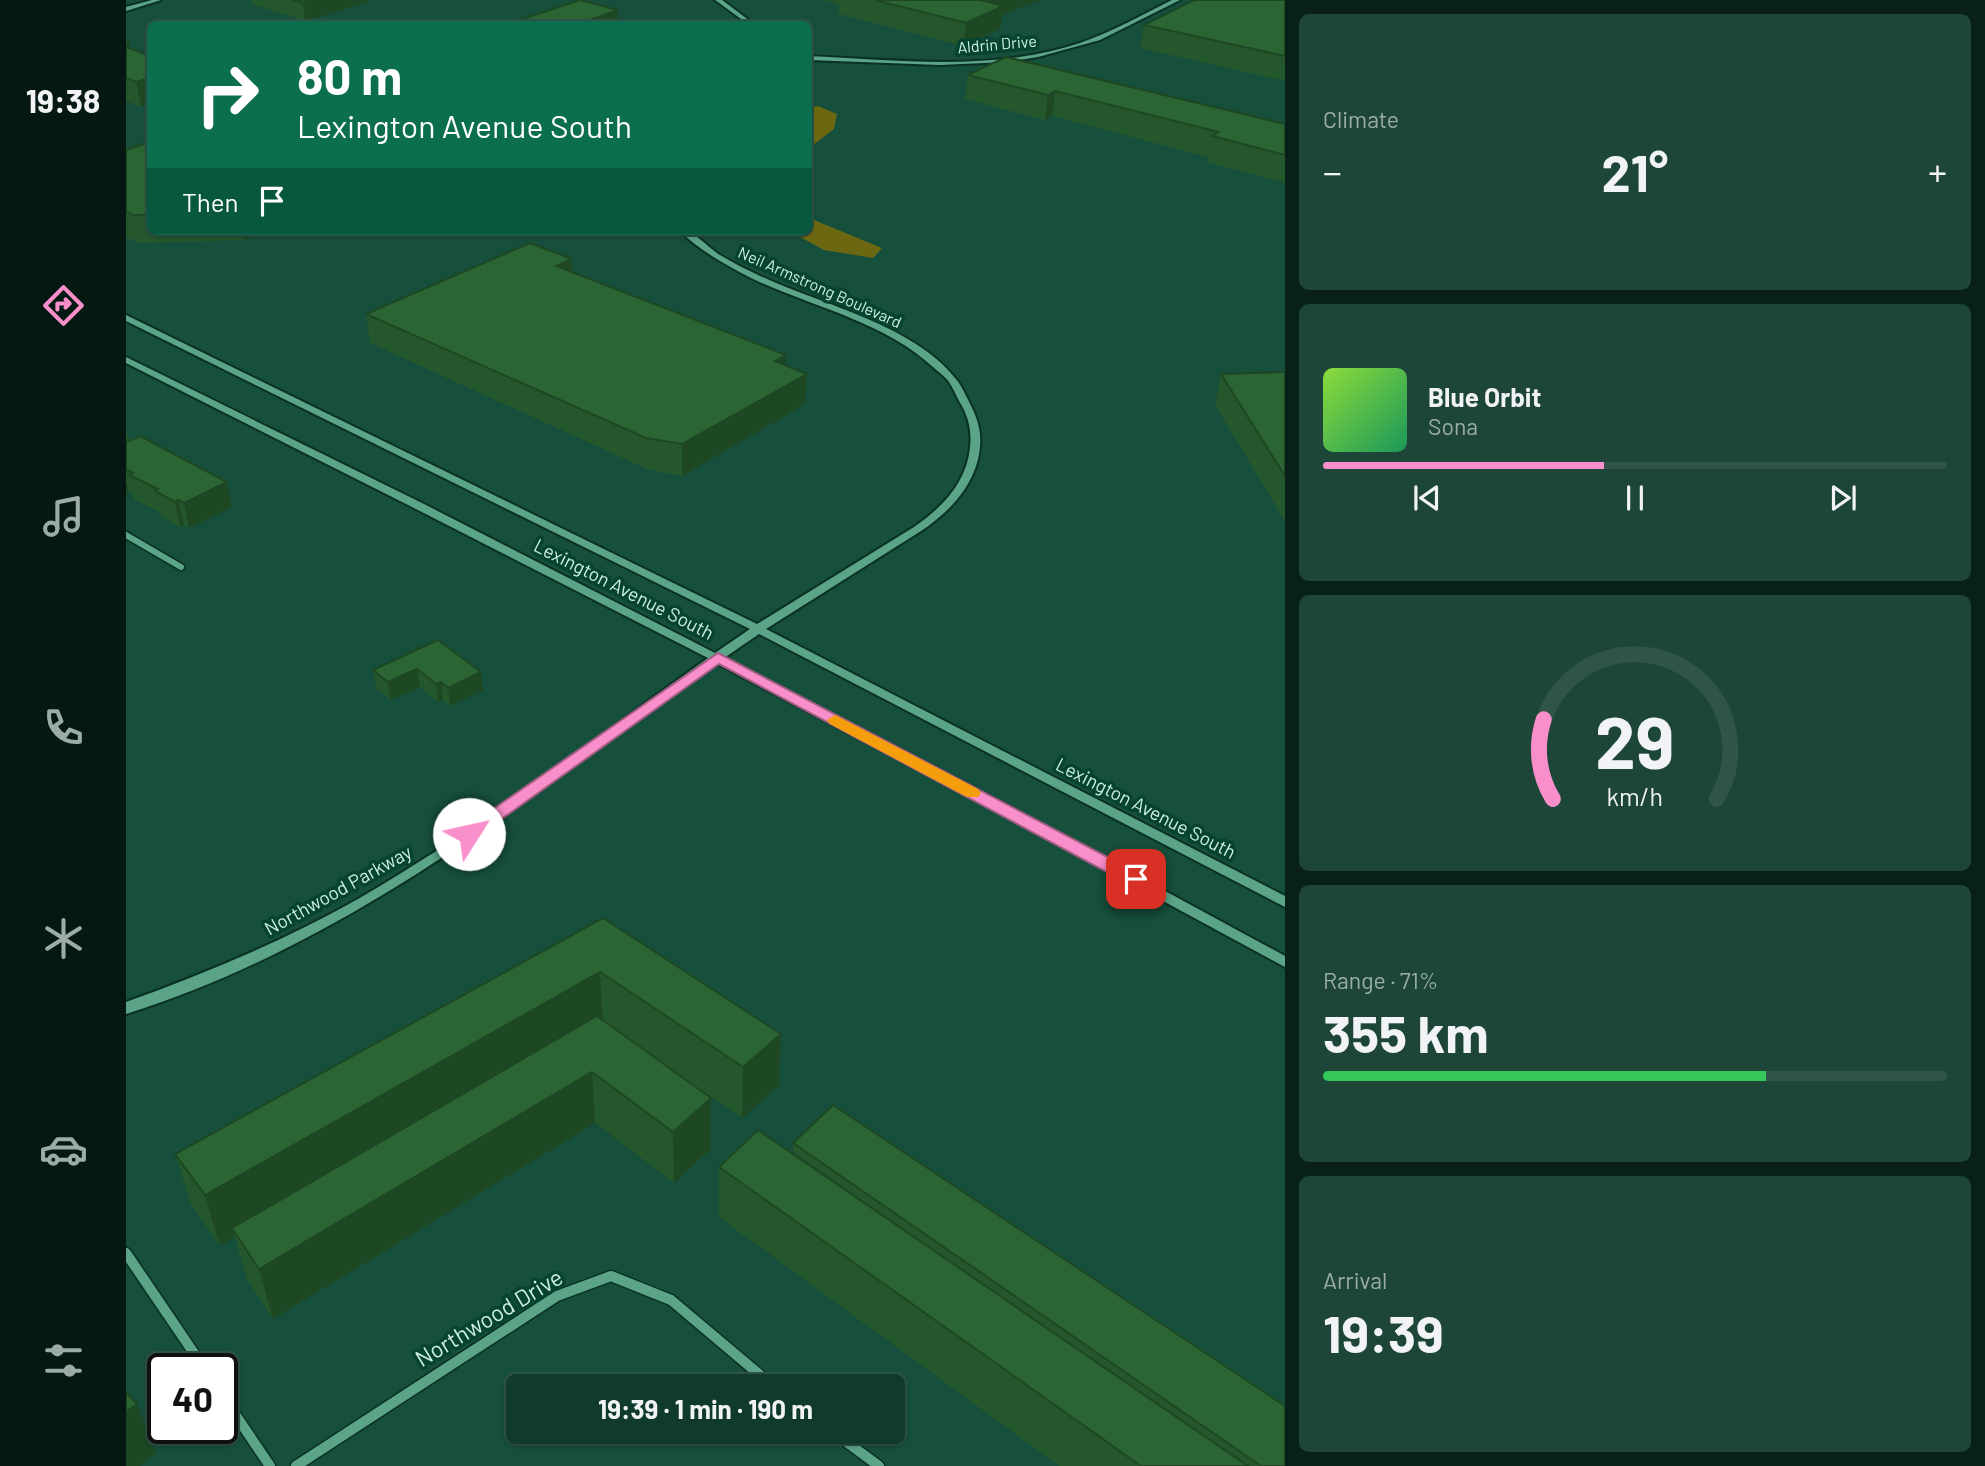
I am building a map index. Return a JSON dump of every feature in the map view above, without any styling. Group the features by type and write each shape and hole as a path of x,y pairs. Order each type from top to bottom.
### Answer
{"street":[{"path":"126,9 158,0"},
{"path":"718,0 747,21"},
{"name":"Aldrin Drive","path":"812,58 956,62 1028,57 1085,43 1177,0"},
{"name":"Neil Armstrong Boulevard","path":"689,235 742,272 873,325 911,344 943,369 954,382 966,401 975,426 977,442 970,473 955,495 933,519 758,629"},
{"name":"Lexington Avenue South","path":"126,318 758,629 1285,902"},
{"name":"Lexington Avenue South","path":"126,360 718,658 1160,892 1285,962"},
{"path":"126,535 181,567"},
{"name":"Northwood Parkway","path":"126,1008 149,1001 289,941 395,883 758,629"},
{"path":"126,1253 194,1353"},
{"name":"Northwood Drive","path":"296,1466 557,1296 611,1276 671,1300 759,1374"},
{"path":"238,1419 270,1466"},
{"path":"849,1444 879,1466"}],"shaded area":[{"path":"818,106 837,114 834,129 812,146 812,107"},
{"path":"812,219 882,248 873,258 824,250 796,235 812,235"}],"building":[{"path":"293,0 314,0 303,3"},
{"path":"580,0 618,10 587,21 516,21"},
{"path":"875,0 987,0 984,1 1003,6 966,23"},
{"path":"1194,0 1285,0 1285,56 1144,25"},
{"path":"126,47 147,55 147,79 136,82 126,78"},
{"path":"1006,57 1285,124 1285,155 1212,136 1219,132 1055,91 1048,95 968,75"},
{"path":"147,143 147,215 126,212 126,150"},
{"path":"530,243 572,259 556,266 786,355 775,361 807,374 682,444 646,438 366,314"},
{"path":"1285,372 1285,476 1221,374"},
{"path":"140,436 227,482 184,503 178,500 175,502 155,491 158,489 129,475 133,473 126,469 126,442"},
{"path":"438,640 481,672 448,688 441,682 436,684 417,669 388,682 373,670"},
{"path":"603,918 781,1034 743,1067 600,972 205,1195 175,1154"},
{"path":"597,1016 711,1098 673,1132 592,1072 259,1269 232,1228"},
{"path":"833,1105 1285,1406 1285,1466 1261,1466 793,1143"},
{"path":"758,1130 1248,1466 1141,1466 719,1167"},
{"path":"126,1392 137,1404 126,1412"}],"slow traffic":[{"path":"835,720 973,793"}],"route":[{"path":"469,834 718,658 1136,879"}]}
